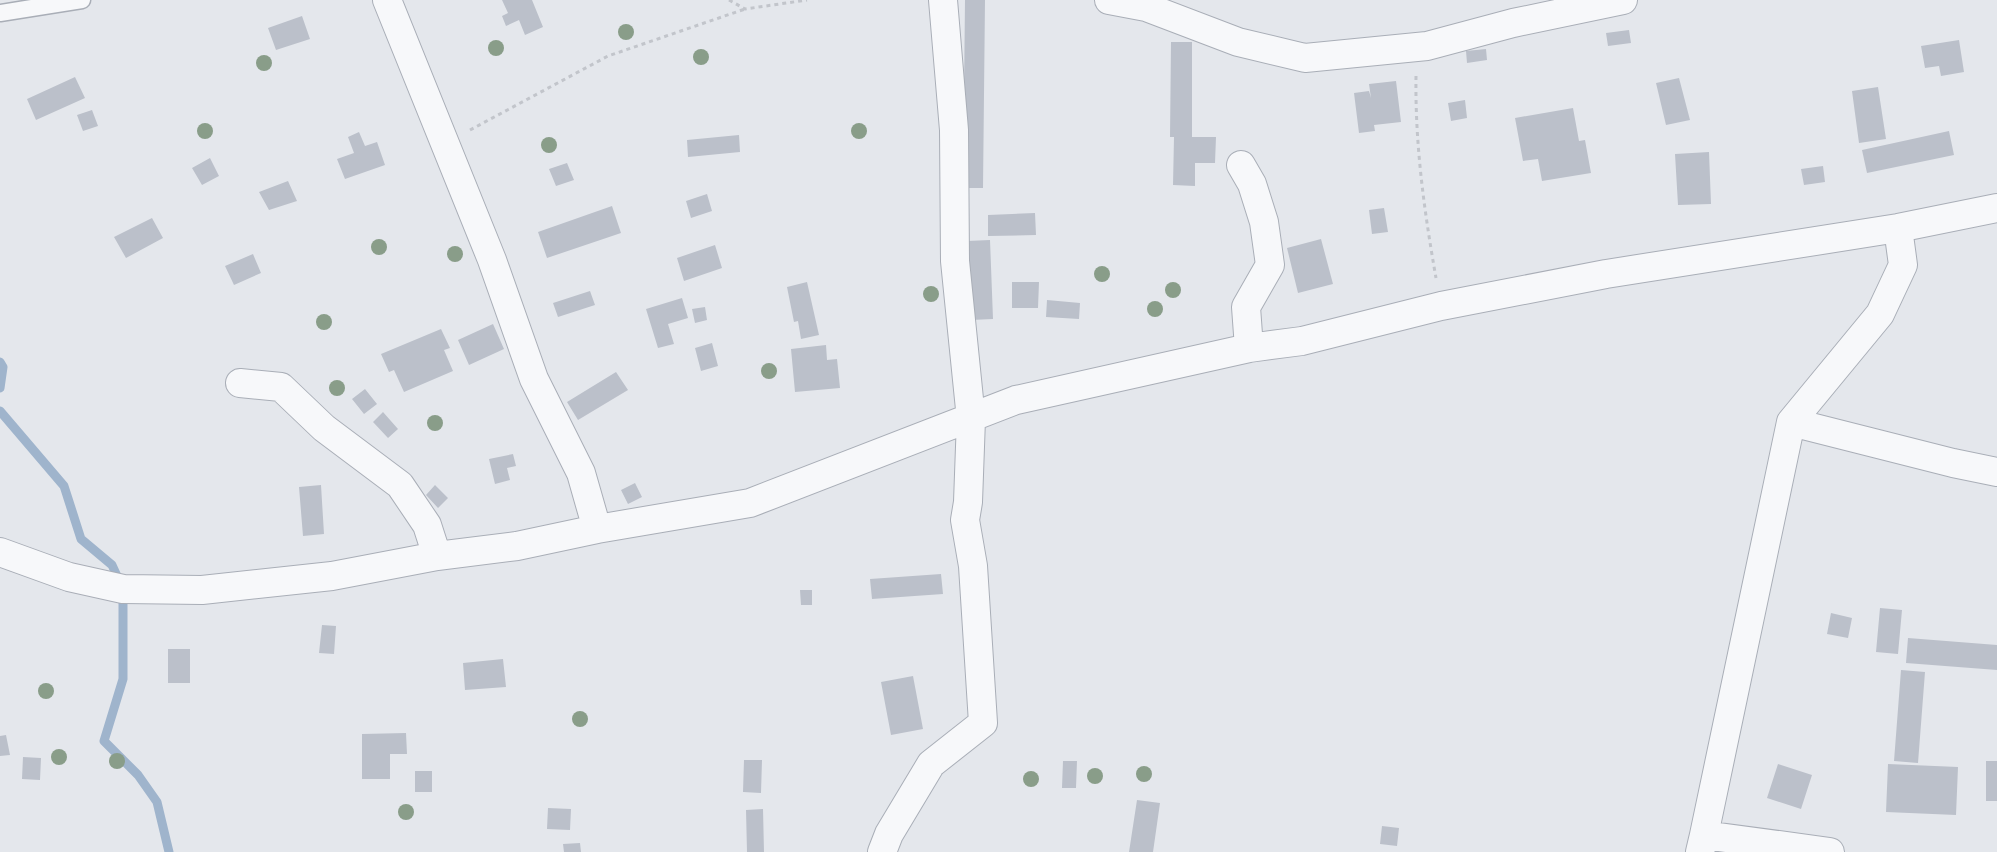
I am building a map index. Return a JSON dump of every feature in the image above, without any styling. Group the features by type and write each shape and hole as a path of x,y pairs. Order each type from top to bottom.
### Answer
{"street":[{"path":"387,0 492,260 534,379 581,473 597,529"},
{"path":"888,846 931,764 983,723 973,566 965,520 968,502 971,419 955,261 954,130 943,0"},
{"path":"1109,0 1146,6 1238,42 1305,58 1416,48 1513,23 1623,0"},
{"path":"1241,165 1252,184 1264,222 1270,265 1246,307 1249,348"},
{"path":"0,552 69,577 123,589 202,590 332,576 437,556 517,546 597,529 750,503 1016,400 1249,348 1302,341 1441,306 1606,274 1898,228 1997,208"},
{"path":"1830,852 1702,844 1791,422 1880,314 1903,265 1898,228"},
{"path":"240,383 281,387 324,428 400,486 427,525 437,556"},
{"path":"1791,422 1953,463 1997,472"}],"lane":[{"path":"0,13 82,0"}],"path":[{"path":"729,0 745,8"},
{"path":"445,144 608,56 745,8 807,0"},
{"path":"1416,48 1416,111 1424,210 1441,306"}],"building":[{"path":"502,0 532,0 543,27 525,35 519,20 506,26 502,16 508,13"},
{"path":"965,0 985,0 983,188 963,188"},
{"path":"302,16 310,39 276,50 268,28"},
{"path":"1629,30 1631,43 1608,46 1606,33"},
{"path":"1959,40 1964,72 1941,76 1939,66 1925,68 1921,46"},
{"path":"1171,42 1192,42 1192,137 1216,137 1215,163 1195,163 1195,186 1173,185 1174,137 1170,137"},
{"path":"1486,49 1487,60 1467,63 1466,51"},
{"path":"75,77 85,98 36,120 27,99"},
{"path":"1679,78 1690,120 1666,125 1656,83"},
{"path":"1396,81 1401,122 1374,125 1375,131 1359,133 1354,93 1369,91 1371,98 1369,84"},
{"path":"1878,87 1886,139 1859,143 1852,91"},
{"path":"1465,100 1467,118 1451,121 1448,103"},
{"path":"1573,108 1579,141 1585,140 1591,173 1542,181 1538,159 1523,161 1515,118"},
{"path":"92,110 98,126 83,131 77,115"},
{"path":"1949,131 1954,155 1867,173 1862,150"},
{"path":"359,132 365,146 377,142 385,165 345,179 337,159 354,153 348,137"},
{"path":"739,135 740,152 688,157 687,140"},
{"path":"1709,152 1711,204 1678,205 1675,154"},
{"path":"210,158 219,176 202,185 192,168"},
{"path":"567,163 574,180 556,186 549,169"},
{"path":"1823,166 1825,182 1804,185 1801,169"},
{"path":"288,181 297,201 269,210 259,192"},
{"path":"707,194 712,211 691,218 686,201"},
{"path":"612,206 621,233 547,258 538,232"},
{"path":"1384,208 1388,232 1372,234 1369,210"},
{"path":"1035,213 1036,235 988,236 988,215"},
{"path":"152,218 163,238 126,258 114,237"},
{"path":"1321,239 1333,284 1298,293 1287,248"},
{"path":"990,240 993,319 971,320 967,241"},
{"path":"715,245 722,268 684,281 677,258"},
{"path":"253,254 261,273 234,285 225,266"},
{"path":"807,282 819,335 801,339 798,321 794,322 787,287"},
{"path":"1012,282 1039,282 1038,308 1012,308"},
{"path":"590,291 595,305 558,317 553,303"},
{"path":"682,298 688,318 668,324 674,344 658,348 646,309"},
{"path":"1047,300 1080,303 1079,319 1046,317"},
{"path":"705,307 707,320 695,323 692,309"},
{"path":"493,324 504,349 469,365 458,340"},
{"path":"441,329 450,348 444,350 453,371 404,392 394,370 389,372 381,354"},
{"path":"712,343 718,366 701,371 695,348"},
{"path":"826,345 827,360 837,359 840,388 795,392 791,349"},
{"path":"616,372 628,390 578,420 567,402"},
{"path":"365,389 377,404 364,414 352,399"},
{"path":"383,412 398,429 388,438 373,422"},
{"path":"513,454 516,466 507,468 510,480 495,484 489,459"},
{"path":"635,483 642,497 628,504 621,490"},
{"path":"321,485 324,534 303,536 299,487"},
{"path":"435,485 448,498 438,508 426,495"},
{"path":"941,574 943,594 872,599 870,579"},
{"path":"800,590 812,590 812,605 801,605"},
{"path":"1880,608 1902,610 1898,654 1876,652"},
{"path":"1831,613 1852,618 1848,638 1827,634"},
{"path":"322,625 336,626 334,654 319,653"},
{"path":"1908,638 1997,645 1997,670 1906,663"},
{"path":"168,649 190,649 190,683 168,683"},
{"path":"503,659 506,687 465,690 463,663"},
{"path":"1901,670 1925,672 1918,763 1894,761"},
{"path":"913,676 923,729 891,735 881,682"},
{"path":"406,733 407,754 390,754 390,779 362,779 362,734"},
{"path":"6,735 10,755 0,756 0,736"},
{"path":"23,757 41,758 40,780 22,779"},
{"path":"744,760 762,760 761,793 743,792"},
{"path":"1063,761 1077,761 1076,788 1062,788"},
{"path":"1986,761 1997,761 1997,801 1986,801"},
{"path":"1778,764 1812,775 1801,809 1767,798"},
{"path":"1888,764 1958,767 1956,815 1886,812"},
{"path":"415,771 432,771 432,792 415,792"},
{"path":"1137,800 1160,803 1153,852 1129,852"},
{"path":"548,808 571,809 570,830 547,829"},
{"path":"763,809 764,852 747,852 746,810"},
{"path":"1382,826 1399,828 1397,846 1380,844"},
{"path":"580,843 581,852 564,852 563,844"}],"waterway":[{"path":"0,362 3,367 0,388"},
{"path":"0,411 64,486 81,539 112,565 123,589 123,679 104,741 138,775 157,802 169,852"}]}
